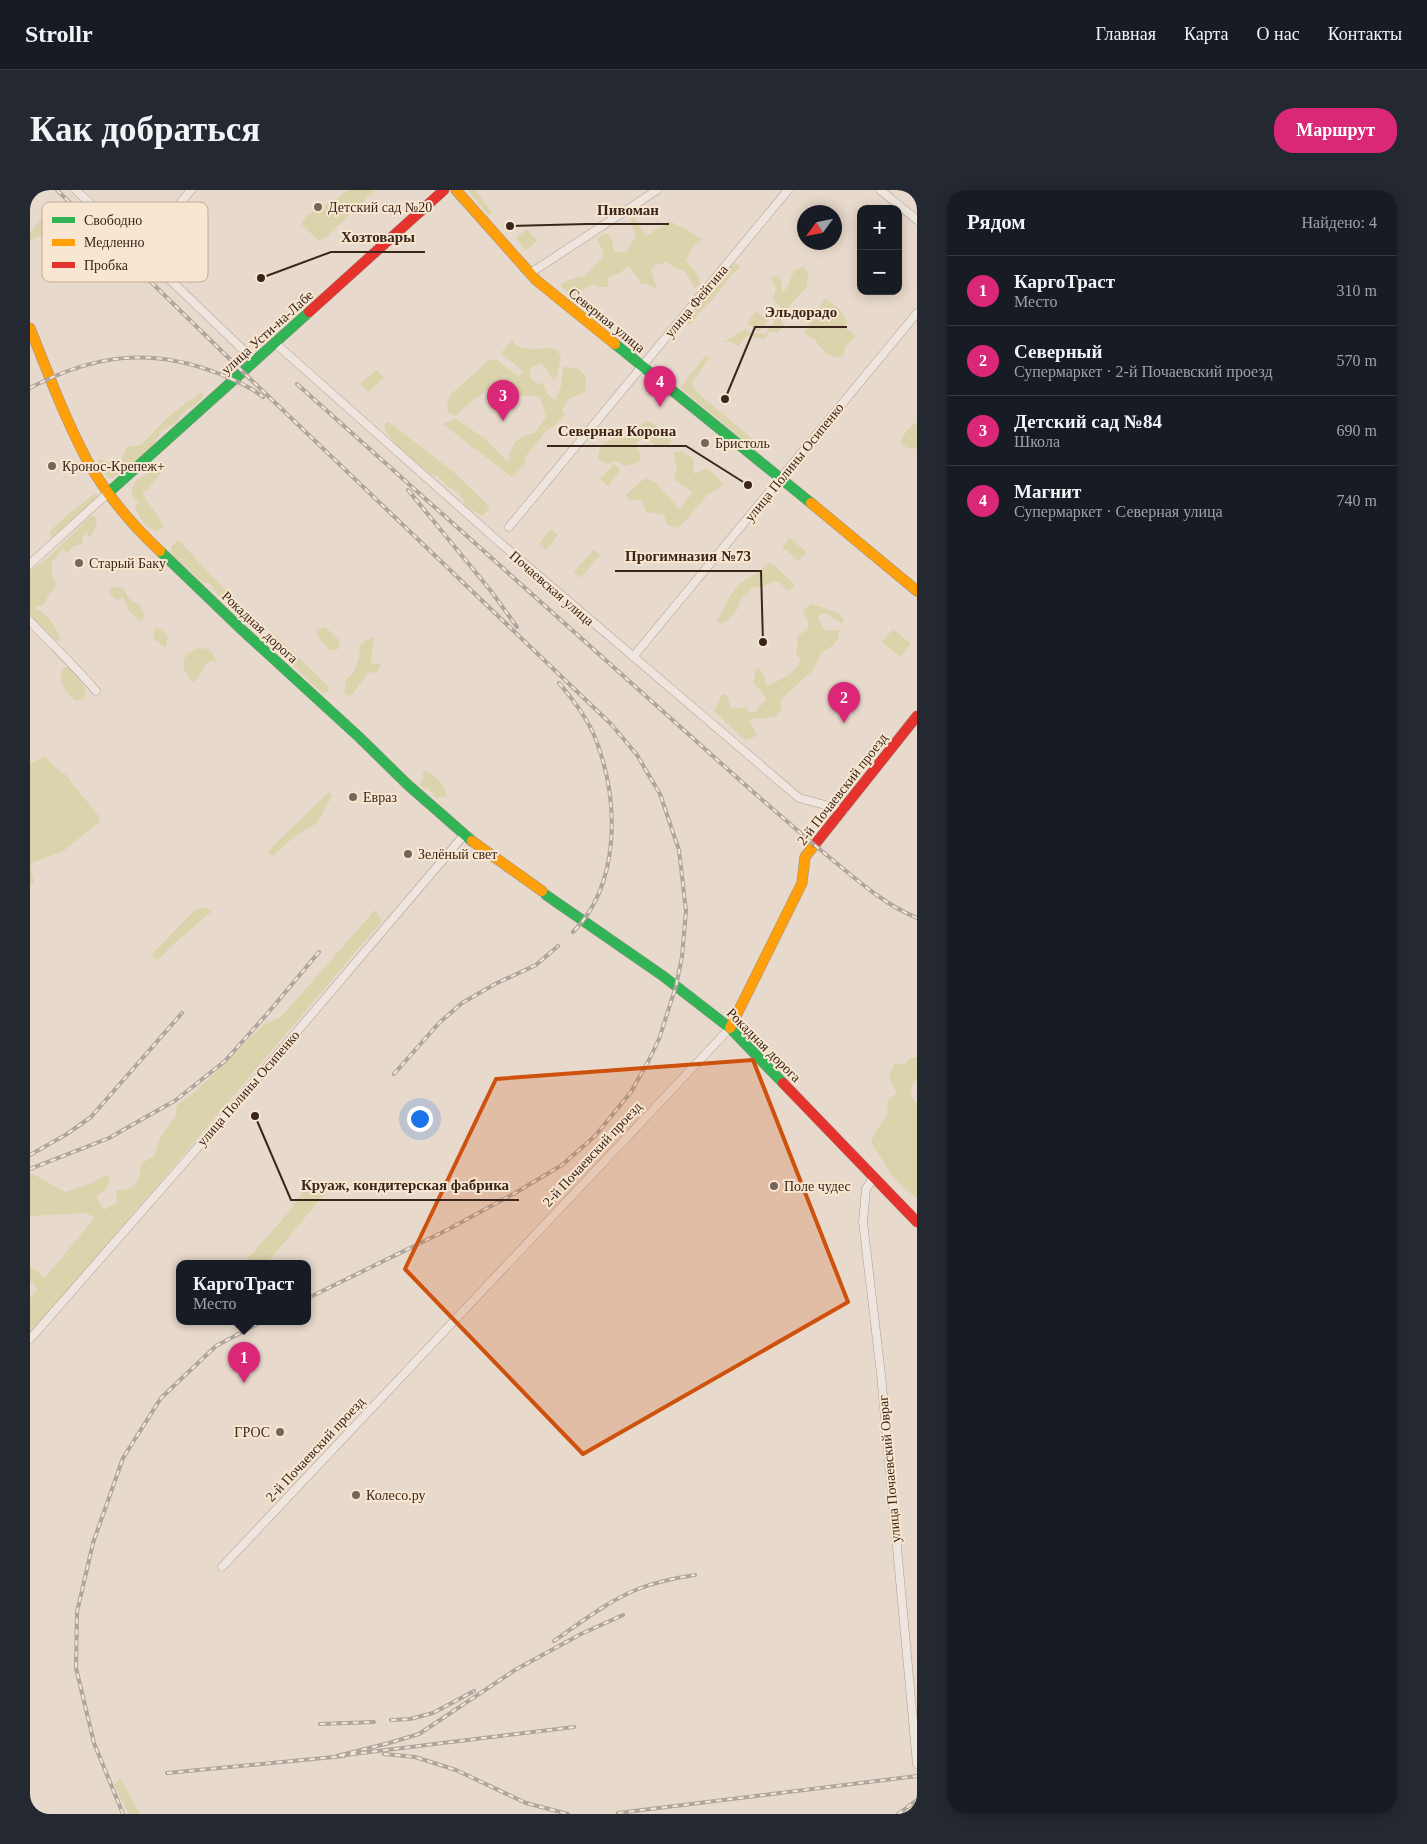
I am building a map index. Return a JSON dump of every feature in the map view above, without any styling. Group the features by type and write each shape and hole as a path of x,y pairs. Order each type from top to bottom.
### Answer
{"street":[{"path":"76,190 88,202"},
{"path":"181,202 190,190"},
{"name":"улица Усти-на-Лабе","path":"108,493 444,190"},
{"name":"Северная улица","path":"456,190 530,274 917,591"},
{"path":"530,274 658,190"},
{"name":"улица Фейгина","path":"509,527 788,190"},
{"path":"880,190 917,220"},
{"path":"172,282 255,361"},
{"name":"улица Полины Осипенко","path":"633,657 917,313"},
{"name":"Рокадная дорога","path":"30,328 66,415 88,461 108,493 142,534 241,629 356,733 408,785 464,835 663,976 730,1028 917,1222"},
{"name":"Почаевская улица","path":"274,343 505,547 799,798 844,810"},
{"path":"30,564 108,493"},
{"path":"30,621 56,650 77,668 96,691"},
{"name":"2-й Почаевский проезд","path":"222,1567 730,1028 802,884 805,857 917,716"},
{"name":"улица Полины Осипенко","path":"30,1339 227,1114 464,835"},
{"name":"улица Почаевский Овраг","path":"874,1177 866,1189 863,1222 881,1374 917,1764"}],"highlighted area":[{"path":"753,1060 848,1302 583,1454 405,1269 496,1079"}],"shaded area":[{"path":"348,190 375,190 324,239 318,240 301,224 310,213 333,202"},
{"path":"468,190 475,190 493,213 488,215"},
{"path":"42,218 42,237 40,235 30,241 30,232"},
{"path":"630,218 634,218 646,236 670,221 702,239 691,249 686,261 699,276 700,285 695,288 685,271 675,268 667,262 655,265 651,270 657,288 642,284 628,266 621,272 609,277 607,287 599,287 592,284 574,296 561,287 561,284 571,279 585,276 603,257 603,251 597,240 601,235 608,234 612,241 614,252 626,252 636,236"},
{"path":"527,229 537,241 526,250 516,238"},
{"path":"735,263 741,266 696,316 691,325 686,322 724,273"},
{"path":"804,267 808,273 807,287 788,307 787,313 780,317 784,326 777,333 770,331 764,339 748,335 738,346 731,342 724,342 745,329 748,332 765,334 783,309 773,299 776,288 771,280 772,277 778,276 784,291 795,271"},
{"path":"825,299 838,308 847,320 845,328 856,336 845,347 844,354 838,358 828,354 815,339 804,334"},
{"path":"756,311 768,321 758,332 747,323"},
{"path":"513,339 515,345 520,347 556,349 561,357 557,376 553,380 542,363 531,368 529,375 535,383 544,384 547,394 555,400 561,386 563,366 579,369 586,377 585,392 568,399 562,411 565,415 557,424 547,430 525,457 525,464 512,477 443,424 456,419 484,438 508,462 513,445 519,439 535,433 546,417 540,397 522,396 506,403 490,388 463,408 456,416 448,413 447,405 450,395 488,361 496,359 519,377 523,371 501,353"},
{"path":"705,356 709,358 691,384 700,395 756,442 749,444 680,388"},
{"path":"377,370 384,378 368,392 360,384"},
{"path":"200,393 204,395 195,405 186,410 175,423 162,431 151,448 113,478 109,478 102,472 98,459 120,465 127,447 141,445 169,416"},
{"path":"646,421 657,426 667,434 671,441 668,446 659,448 644,436 636,444 640,459 636,463 625,466 616,461 607,464 598,458 599,451 605,442 630,434"},
{"path":"389,422 457,475 490,507 482,516 467,507 459,493 446,485 437,475 430,474 401,450 386,432 384,424"},
{"path":"917,422 917,448 909,449 901,441 907,430"},
{"path":"683,451 693,459 694,474 705,469 714,473 723,485 708,494 679,528 668,526 664,515 646,512 642,500 629,500 626,495 645,478 655,482 679,509 693,493 674,479 677,467 673,452"},
{"path":"614,464 621,470 608,486 600,479"},
{"path":"160,466 161,473 148,489 142,493 164,526 157,532 145,525 135,509 138,502 132,496 132,488 137,479"},
{"path":"96,493 95,501 90,503 87,509 52,538 50,531 73,510"},
{"path":"91,516 95,516 97,523 92,535 89,537 86,532 82,539 82,544 73,546 68,552 62,550 52,562 51,573 56,584 55,588 44,604 35,608 48,617 54,626 60,641 57,641 37,624 30,614 30,571 50,556"},
{"path":"551,529 558,535 546,550 539,544"},
{"path":"790,538 806,552 799,561 782,547"},
{"path":"178,540 251,617 248,620 226,604 210,583 202,582 171,553 172,546"},
{"path":"594,549 600,555 581,578 574,572"},
{"path":"768,563 771,563 787,577 794,585 793,588 788,591 779,583 773,581 763,587 754,587 740,600 737,610 727,621 717,622 728,599 739,584 760,571"},
{"path":"116,587 124,588 128,597 141,607 144,616 140,621 129,611 123,597 117,600 109,594 109,589"},
{"path":"812,604 839,613 844,621 842,624 825,613 817,617 825,631 839,630 838,639 832,646 821,653 813,670 781,699 782,709 775,717 749,720 757,736 745,740 713,710 717,706 721,695 724,694 727,696 731,709 745,707 749,712 755,712 767,699 753,682 756,669 758,668 763,674 767,686 795,669 800,660 796,654 797,637 809,625 803,610"},
{"path":"325,627 339,640 340,644 337,650 330,650 319,639 316,630"},
{"path":"156,628 162,629 168,637 166,647 153,638"},
{"path":"893,629 911,644 900,657 882,642"},
{"path":"273,636 277,637 328,686 329,691 322,693 269,643"},
{"path":"374,637 371,663 381,664 376,673 368,672 353,694 347,696 344,692 346,680 355,670 360,653 359,646 366,640"},
{"path":"198,648 209,649 218,663 215,661 207,663 193,682 186,673 184,662 187,655"},
{"path":"65,667 69,667 82,683 86,694 82,699 76,701 63,685 61,676"},
{"path":"44,757 65,774 100,818 99,822 62,852 33,862 31,868 34,882 30,887 30,763"},
{"path":"424,771 441,783 446,791 447,795 445,797 436,798 429,789 420,785"},
{"path":"329,792 332,796 317,823 295,836 274,855 267,854 273,846"},
{"path":"205,907 212,911 169,948 160,959 155,959 152,954 194,911"},
{"path":"375,910 382,921 30,1335 30,1298 37,1290 30,1281 30,1266 45,1278 95,1217 85,1213 30,1216 30,1175 33,1174 65,1192 90,1184 104,1176 110,1176 107,1188 96,1197 104,1210 117,1202 116,1191 132,1187 139,1176 141,1164 155,1155 160,1137 175,1117 177,1105 197,1090 263,1025 281,1017"},
{"path":"917,1057 917,1078 912,1086 911,1096 917,1104 917,1199 894,1178 871,1142 888,1114 887,1102 896,1093 889,1075 895,1064 906,1064 909,1058"},
{"path":"325,1184 328,1185 328,1190 269,1260 247,1260 288,1213 303,1191"},
{"path":"120,1778 140,1814 129,1814 114,1785"}],"railway":[{"path":"57,190 69,202"},
{"path":"151,282 611,724 637,755 660,794 679,850 686,911 682,957 676,986 659,1039 649,1060 631,1092 595,1136 562,1165 515,1193 449,1229 311,1297"},
{"path":"30,388 77,368 100,362 124,358 147,358 195,365 237,381 263,397"},
{"path":"297,384 796,829 877,895 896,908 917,918"},
{"path":"408,490 491,591 517,627"},
{"path":"559,683 580,710 596,740 604,764 611,814 611,841 607,866 600,890 589,912 573,932"},
{"path":"394,1074 439,1023 462,1003 495,984 536,965 558,946"},
{"path":"30,1169 109,1138 176,1100 225,1061 319,952"},
{"path":"30,1155 67,1134 91,1117 182,1013"},
{"path":"123,1814 94,1743 76,1668 77,1612 93,1543 123,1458 161,1398 216,1346 255,1325"},
{"path":"554,1641 594,1613 627,1594 659,1582 695,1575"},
{"path":"574,1727 337,1756 419,1734 515,1670 581,1634 623,1615"},
{"path":"391,1720 410,1719 433,1713 474,1691"},
{"path":"320,1724 374,1722"},
{"path":"384,1754 415,1757 456,1770 526,1803 568,1814"},
{"path":"167,1773 344,1756"},
{"path":"618,1813 917,1776"},
{"path":"898,1814 917,1800"}],"traffic: fast":[{"path":"108,493 309,312"},
{"path":"615,344 811,503"},
{"path":"160,551 408,785 472,841"},
{"path":"546,895 663,976 730,1028 783,1083"}],"traffic: slow":[{"path":"456,190 536,280 615,344"},
{"path":"30,328 64,413 88,462 103,486 121,509 160,551"},
{"path":"811,503 917,591"},
{"path":"472,841 542,891"},
{"path":"730,1028 802,883 805,857 816,843"}],"traffic: jam":[{"path":"309,312 444,190"},
{"path":"816,843 917,716"},
{"path":"783,1083 917,1222"}],"place":[{"name":"Детский сад №20","path":"318,207"},
{"name":"Пивоман","path":"510,226"},
{"name":"Хозтовары","path":"261,278"},
{"name":"Эльдорадо","path":"725,399"},
{"name":"Магнит","path":"660,407"},
{"name":"Детский сад №84","path":"503,421"},
{"name":"Бристоль","path":"705,443"},
{"name":"Кронос-Крепеж+","path":"52,466"},
{"name":"Северная Корона","path":"748,485"},
{"name":"Старый Баку","path":"79,563"},
{"name":"Прогимназия №73","path":"763,642"},
{"name":"Северный","path":"844,723"},
{"name":"Евраз","path":"353,797"},
{"name":"Зелёный свет","path":"408,854"},
{"name":"Круаж, кондитерская фабрика","path":"255,1116"},
{"name":"Поле чудес","path":"774,1186"},
{"name":"КаргоТраст","path":"244,1383"},
{"name":"ГРОС","path":"280,1432"},
{"name":"Колесо.ру","path":"356,1495"}]}
